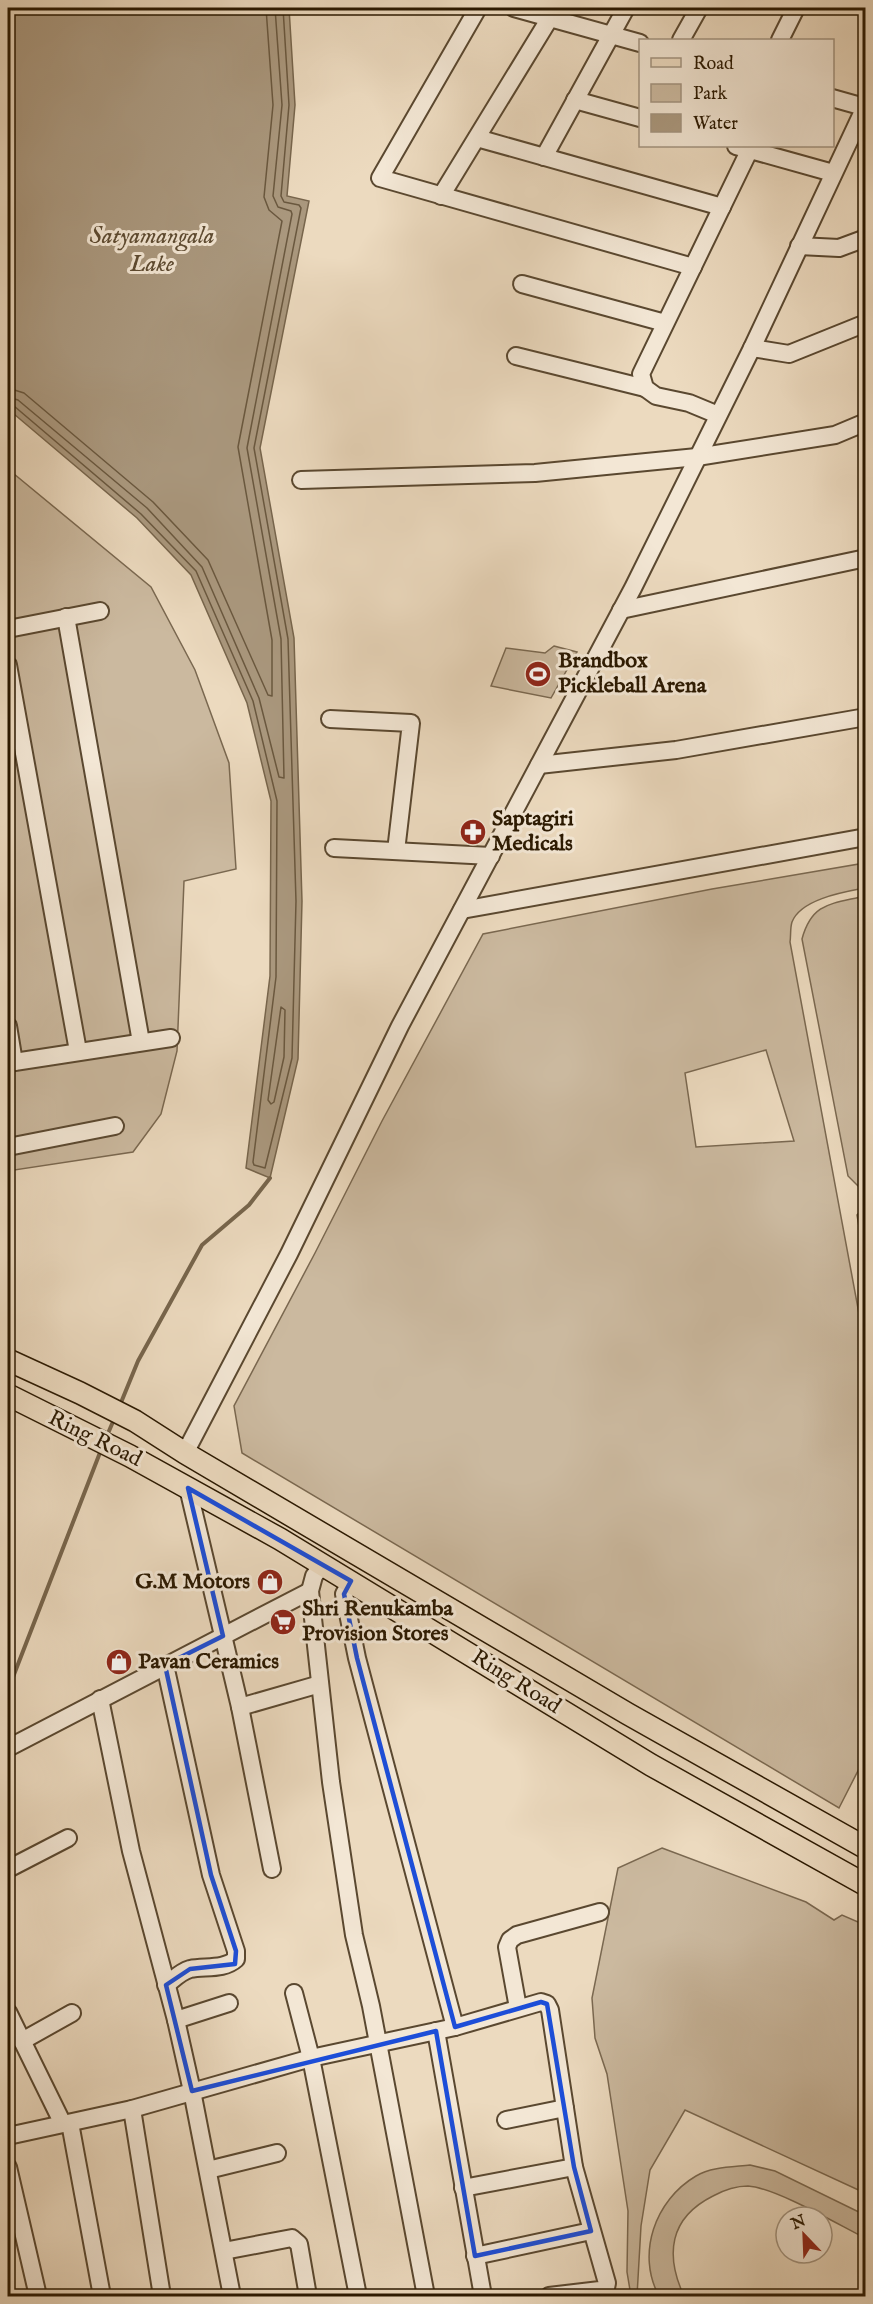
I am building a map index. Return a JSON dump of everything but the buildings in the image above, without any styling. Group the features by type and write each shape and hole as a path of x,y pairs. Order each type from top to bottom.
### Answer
{"main road":[{"name":"Ring Road","path":"8,1360 135,1421 185,1453 618,1708 866,1848"},
{"name":"Ring Road","path":"8,1395 130,1456 323,1564 651,1765 866,1885"},
{"path":"180,1483 185,1453"}],"street":[{"path":"478,8 380,178 693,267"},
{"path":"514,8 553,13 611,35 639,43"},
{"path":"544,156 626,8"},
{"path":"682,39 699,8"},
{"path":"780,39 796,8"},
{"path":"441,196 553,13"},
{"path":"185,1453 289,1254 400,1026 621,610 752,348 865,106 834,98"},
{"path":"575,100 639,118"},
{"path":"477,138 723,207"},
{"path":"645,388 641,374 723,207 743,148 833,173"},
{"path":"799,246 839,248 866,238"},
{"path":"522,284 665,323"},
{"path":"752,348 789,354 866,323"},
{"path":"516,356 645,388 656,396 689,403 718,415"},
{"path":"301,480 525,474 697,457 835,435 866,422"},
{"path":"621,610 866,558"},
{"path":"8,628 100,611"},
{"path":"66,617 141,1042"},
{"path":"8,665 78,1051"},
{"path":"539,765 676,750 866,717"},
{"path":"330,719 411,723 396,851"},
{"path":"462,910 866,837"},
{"path":"334,848 491,856"},
{"path":"8,1026 11,1063 171,1038"},
{"path":"8,1147 115,1126"},
{"path":"180,1483 223,1635 240,1707 272,1869"},
{"path":"323,1564 314,1576 310,1591 331,1782 354,1935 378,2045 426,2296"},
{"path":"351,1581 344,1594 357,1658 455,2027"},
{"path":"8,1748 310,1591"},
{"path":"165,1665 211,1875 236,1951 236,1959 230,1964 190,1969 181,1972 166,1985"},
{"path":"240,1707 320,1684"},
{"path":"100,1699 131,1851 176,2020 192,2091 232,2296"},
{"path":"8,1869 68,1838"},
{"path":"518,2008 507,1947 510,1940 517,1935 600,1912"},
{"path":"294,1993 311,2058 358,2296"},
{"path":"8,2136 132,2109 311,2058 455,2027 541,2002 547,2004 550,2010 574,2167 607,2283 606,2288 549,2296"},
{"path":"176,2020 229,2003"},
{"path":"8,2012 67,2123 102,2296"},
{"path":"22,2041 72,2013"},
{"path":"436,2031 483,2296"},
{"path":"506,2120 565,2108"},
{"path":"132,2109 162,2296"},
{"path":"208,2170 277,2153"},
{"path":"8,2167 38,2296"},
{"path":"463,2188 574,2167"},
{"path":"475,2256 591,2231"},
{"path":"224,2251 292,2238 296,2240 299,2244 308,2296"}],"highlighted area":[{"path":"188,1488 351,1581 344,1594 357,1658 455,2027 541,2002 547,2004 574,2167 591,2231 475,2256 436,2031 192,2091 166,1985 190,1969 235,1964 236,1951 211,1875 165,1665 223,1636"}],"green space":[{"path":"8,469 151,587 195,670 229,763 236,869 184,881 177,1051 161,1114 133,1152 8,1171"},
{"path":"554,646 577,652 551,698 491,686 506,648 545,653"},
{"path":"865,863 865,888 824,898 804,908 792,922 790,942 865,1346 865,1757 839,1808 242,1453 234,1406 382,1121 483,934 712,889","holes":["766,1050 794,1141 696,1147 685,1073"]},
{"path":"865,896 866,1188 861,1189 848,1176 802,939 811,918 818,911 833,903"},
{"path":"865,1207 865,1257 857,1215"},
{"path":"662,1848 806,1902 834,1920 842,1915 865,1925 865,2193 685,2110 650,2170 641,2226 637,2296 631,2296 627,2272 628,2211 607,2074 595,2038 592,1998 618,1868"},
{"path":"750,2165 775,2171 865,2215 865,2238 834,2222 834,2205 800,2205 774,2193 748,2186 730,2189 698,2205 679,2226 673,2252 674,2266 684,2296 659,2296 652,2280 649,2263 650,2246 660,2213 682,2186 702,2173"}],"water":[{"name":"Satyamangala Lake","path":"8,8 289,8 295,105 287,196 309,201 260,448 294,638 302,901 298,1059 270,1178 246,1168 270,976 271,801 247,703 191,575 137,518 8,409"}],"waterway":[{"path":"120,1405 138,1361 202,1245 249,1205 270,1178"},
{"path":"106,1438 115,1417"},
{"path":"8,1690 101,1450"}],"place":[{"name":"Brandbox Pickleball Arena","path":"538,674"},
{"name":"Saptagiri Medicals","path":"473,832"},
{"name":"G.M Motors","path":"270,1582"},
{"name":"Shri Renukamba Provision Stores","path":"283,1622"},
{"name":"Pavan Ceramics","path":"119,1662"}]}
